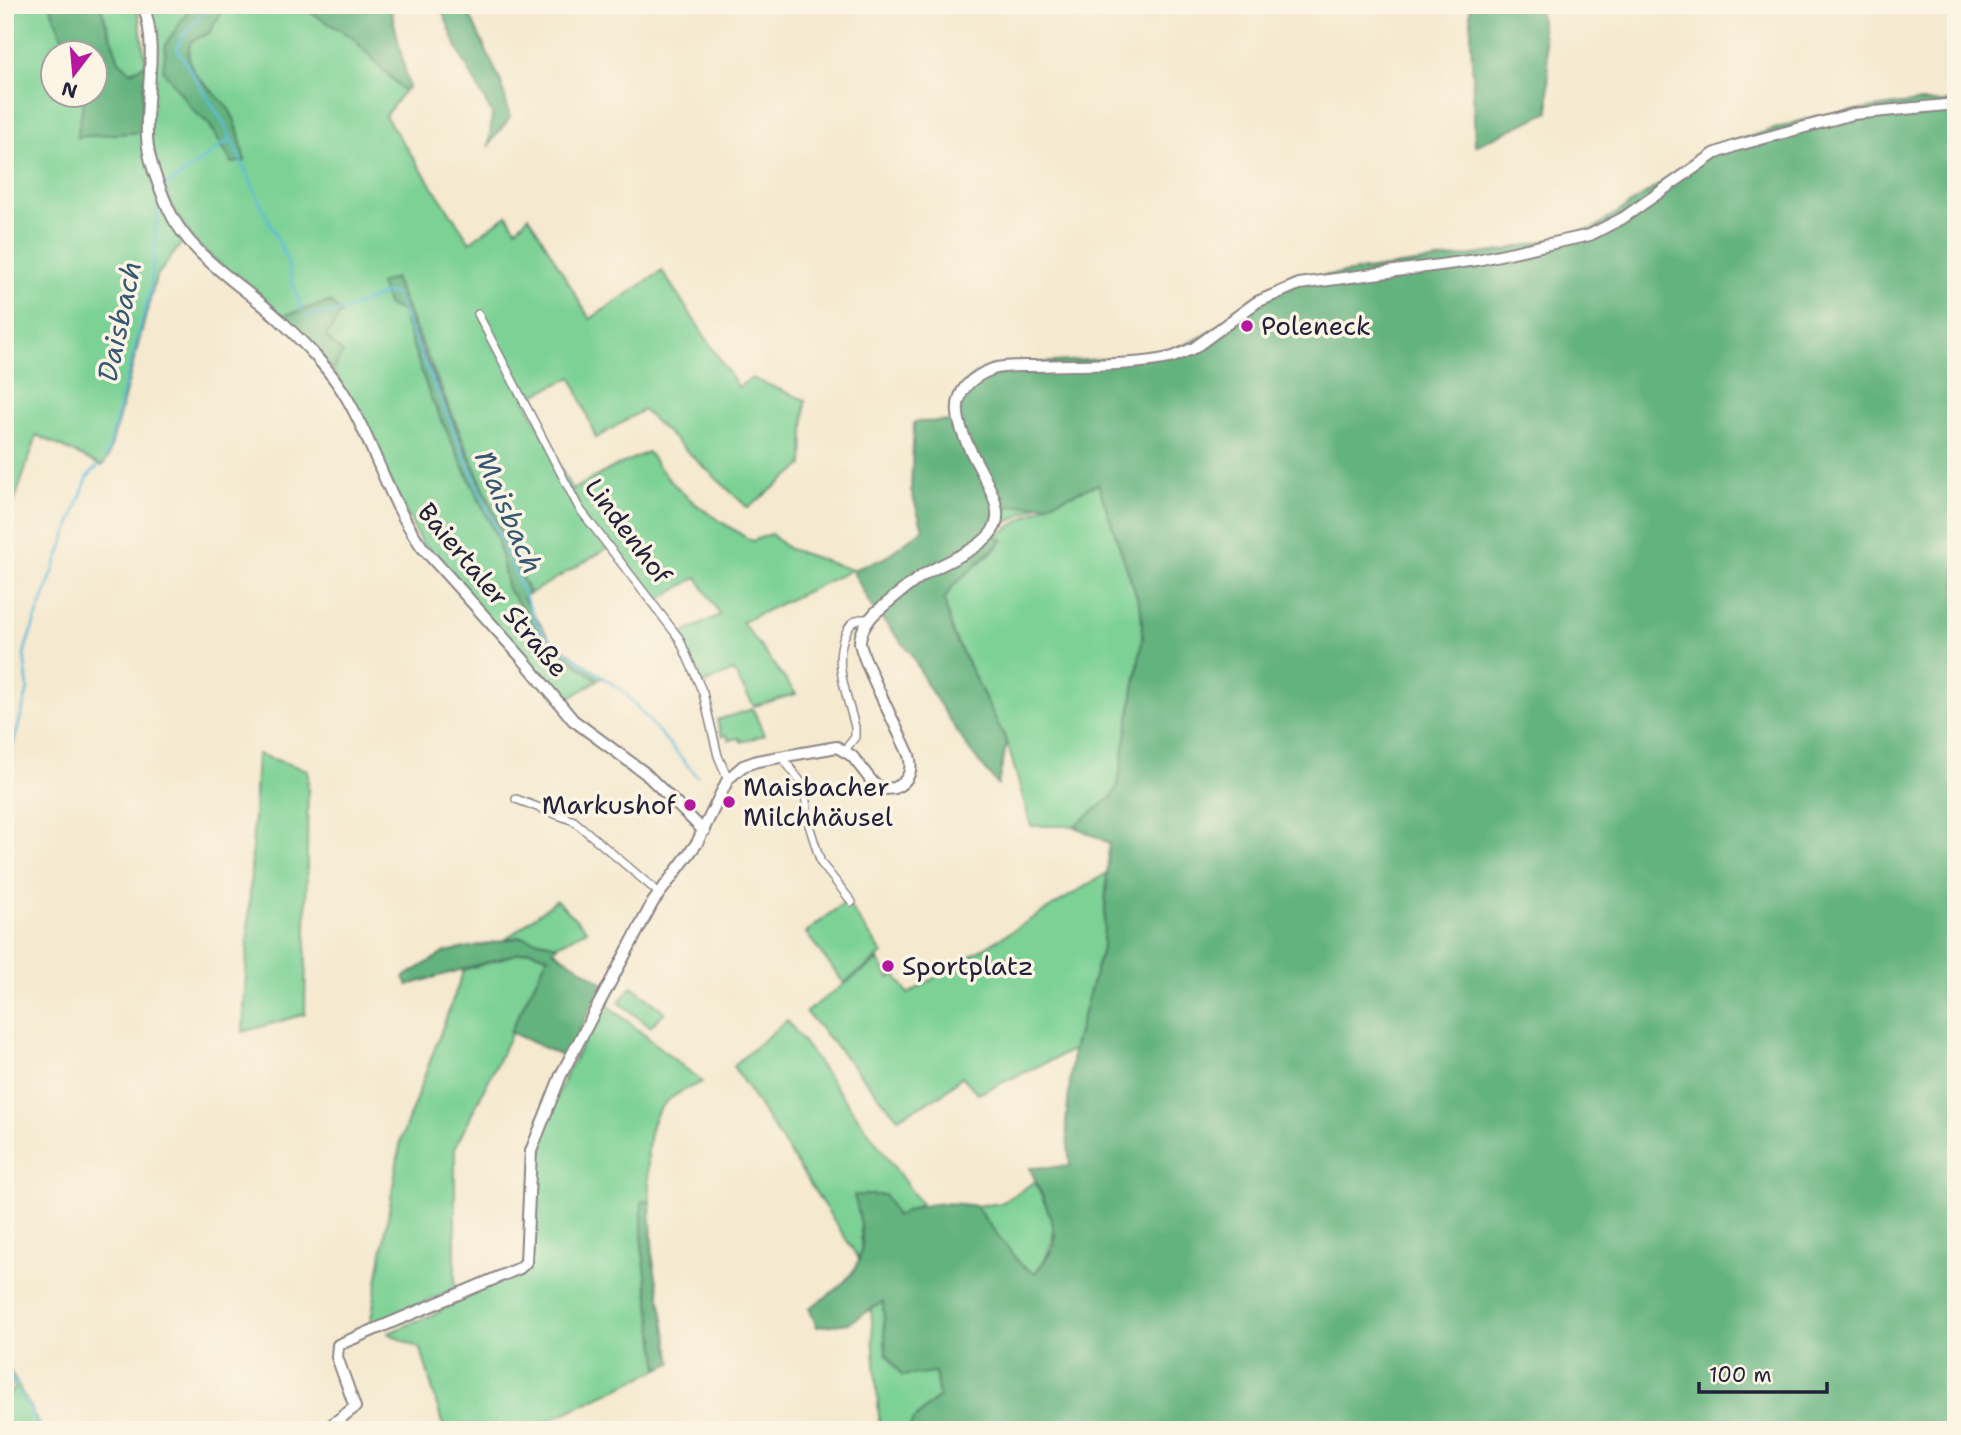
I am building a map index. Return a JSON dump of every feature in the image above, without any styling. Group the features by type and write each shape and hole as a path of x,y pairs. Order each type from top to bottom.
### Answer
{"street":[{"name":"Baiertaler Straße","path":"143,5 150,40 147,141 159,185 179,229 279,320 332,374 349,402 396,507 422,547 522,658 573,720 645,773 704,831"},
{"path":"325,1430 355,1407 337,1357 338,1345 520,1268 526,1262 530,1150 561,1075 659,893 704,831 728,779 743,766 780,755 832,746 845,750 871,781 881,788 899,787 909,776 909,755 861,648 861,637 872,616 923,575 976,544 995,527 998,514 993,498 959,424 959,409 967,387 993,369 1173,357 1194,348 1257,302 1299,284 1478,260 1590,235 1623,218 1714,153 1813,122 1853,114 1956,104"},
{"name":"Lindenhof","path":"478,314 579,508 679,638 703,693 718,756 728,779"},
{"path":"845,750 855,737 855,727 840,671 840,653 852,623 872,616"},
{"path":"780,755 804,786 809,825 821,863 852,902"},
{"path":"516,799 574,821 659,893"}],"green space":[{"path":"5,5 50,5 63,38 38,38 38,108 83,108 77,137 141,132 152,176 184,240 156,277 108,458 102,466 37,435 5,529 5,310 14,296 5,295"},
{"path":"50,5 100,5 119,61 131,72 146,64 141,132 77,137 83,108 108,108 108,38 63,38"},
{"path":"100,5 137,5 146,64 131,72 119,61"},
{"path":"148,5 192,5 166,44 194,111 209,124 232,163 244,161 236,124 224,104 194,72 189,53 191,41 209,33 226,5 298,5 353,38 404,91 385,116 470,242 507,215 516,229 529,216 590,319 662,271 738,387 752,378 805,400 803,465 748,508 643,410 596,438 572,377 525,399 572,490 648,452 658,467 694,503 752,541 771,534 787,548 852,570 742,622 796,694 754,706 733,671 702,685 679,635 720,615 697,577 657,601 612,546 529,594 394,278 380,284 388,306 401,310 430,396 497,537 508,589 544,639 598,680 561,704 421,542 333,370 326,337 341,313 330,302 279,317 193,240 170,203 150,146"},
{"path":"192,5 226,5 209,33 191,41 188,53 194,72 225,104 234,118 245,161 232,163 209,124 194,111 163,70 166,44"},
{"path":"298,5 390,5 409,87 404,91 353,38"},
{"path":"440,5 465,5 501,82 510,117 489,145 492,114 458,50"},
{"path":"1470,5 1538,5 1548,61 1549,112 1475,146"},
{"path":"1917,102 1956,102 1956,1430 908,1430 912,1422 939,1396 935,1372 902,1376 886,1353 883,1302 849,1323 817,1327 809,1308 841,1285 858,1262 862,1234 854,1195 885,1195 896,1216 935,1204 975,1206 1021,1265 1035,1273 1054,1246 1051,1218 1030,1168 1070,1166 1066,1124 1073,1050 1103,945 1109,843 1074,826 1111,798 1118,785 1143,636 1141,609 1098,484 1048,504 1002,507 992,520 995,536 1003,540 953,586 944,600 953,634 1007,742 998,785 970,751 927,685 911,653 871,606 852,570 884,558 923,529 911,490 914,422 954,421 959,393 963,386 975,374 993,366 1165,355 1213,331 1254,298 1293,280 1502,251 1593,229 1714,148 1816,116"},
{"path":"394,278 422,350 529,593 523,598 550,639 603,677 598,680 544,639 508,589 497,537 430,396 401,310 388,306 380,284"},
{"path":"330,302 341,313 326,337 343,353 333,370 279,317"},
{"path":"1098,484 1141,609 1143,636 1118,785 1111,798 1074,826 1031,826 1007,742 953,634 944,600 953,586 997,547 1002,540 995,536 1048,504"},
{"path":"1041,504 1001,526 1002,507"},
{"path":"753,709 764,735 741,742 740,738 729,740 727,735 722,736 717,720"},
{"path":"257,754 308,770 305,1014 243,1032"},
{"path":"1107,873 1103,945 1073,1050 978,1094 962,1076 942,1094 898,1118 806,1012 878,960 889,978 896,975 908,994"},
{"path":"556,900 587,930 558,945 521,937 506,939"},
{"path":"846,901 883,954 844,983 806,933"},
{"path":"521,937 558,945 553,950 603,983 566,1058 510,1032 548,956 529,950 408,985 404,977 445,952"},
{"path":"529,950 549,957 455,1148 455,1290 370,1325 401,1139 464,970"},
{"path":"632,986 665,1012 650,1027 619,1002"},
{"path":"605,1003 702,1082 676,1094 663,1105 656,1115 649,1138 650,1202 642,1201 642,1246 659,1369 529,1430 444,1430 421,1349 388,1333 441,1311 443,1302 529,1264 535,1147 566,1074"},
{"path":"787,1020 921,1204 896,1216 861,1221 861,1262 733,1066"},
{"path":"1035,1182 1054,1229 1050,1248 1036,1274 1021,1265 975,1206 1001,1203"},
{"path":"642,1201 650,1202 653,1260 672,1363 659,1369 642,1245"},
{"path":"883,1302 886,1353 935,1371 939,1396 912,1422 908,1430 880,1430 871,1308"},
{"path":"5,1361 42,1430 5,1430 5,1396 15,1389 5,1373"}],"waterway":[{"name":"Maisbach","path":"209,5 181,38 177,49 223,122 286,258 301,310"},
{"name":"Daisbach","path":"165,187 230,140"},
{"name":"Daisbach","path":"106,458 151,287 159,198"},
{"name":"Maisbach","path":"306,317 343,311 387,293 395,294 536,622 549,640 624,692 697,776"},
{"name":"Daisbach","path":"5,776 28,689 24,655 27,643 88,476 98,466"},
{"name":"Daisbach","path":"5,1366 17,1386"},
{"name":"Daisbach","path":"20,1392 40,1430"}],"place":[{"name":"Poleneck","path":"1247,326"},
{"name":"Maisbacher Milchhäusel","path":"729,802"},
{"name":"Markushof","path":"690,805"},
{"name":"Sportplatz","path":"888,966"}]}
